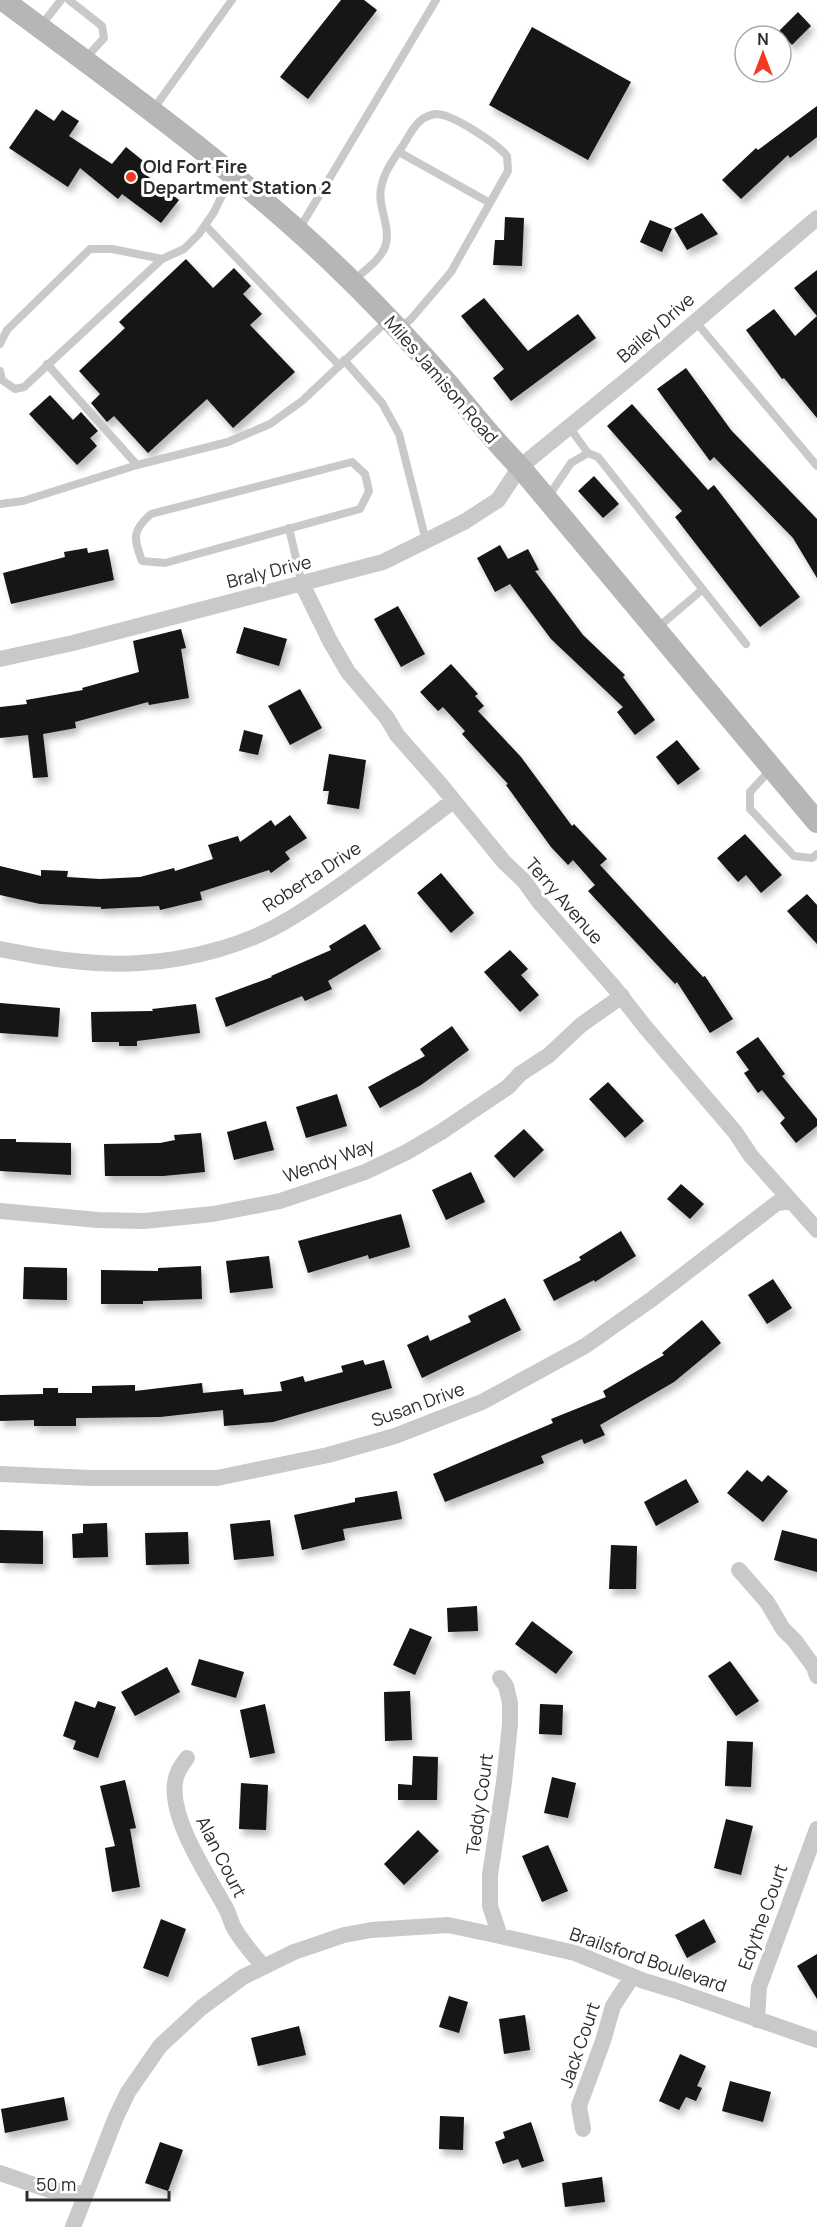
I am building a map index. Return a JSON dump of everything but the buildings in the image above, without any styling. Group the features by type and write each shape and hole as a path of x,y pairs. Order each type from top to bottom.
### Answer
{"main road":[{"name":"Miles Jamison Road","path":"3,0 232,174 298,232 394,324 450,386 494,441 520,467 817,822"}],"street":[{"name":"Bailey Drive","path":"520,467 817,218"},
{"name":"Braly Drive","path":"0,659 94,638 383,562 464,522 493,504 520,467"},
{"name":"Terry Avenue","path":"302,584 348,672 387,718 397,735 621,996 735,1132 751,1156 817,1230"},
{"name":"Roberta Drive","path":"0,949 92,963 140,963 187,957 229,945 290,919 369,865 453,801"},
{"name":"Wendy Way","path":"0,1211 98,1220 144,1221 213,1214 280,1201 322,1187 365,1172 405,1153 441,1132 508,1087 520,1074 549,1055 581,1025 621,996"},
{"name":"Susan Drive","path":"0,1474 92,1478 217,1478 328,1455 395,1436 482,1402 585,1346 652,1299 777,1203 791,1201"},
{"path":"739,1570 767,1602 783,1629 814,1667 817,1676"},
{"name":"Teddy Court","path":"500,1678 508,1694 510,1724 490,1875 490,1906 500,1936"},
{"name":"Alan Court","path":"187,1758 180,1766 174,1784 178,1815 233,1925 247,1948 263,1966"},
{"name":"Edythe Court","path":"757,2020 759,1988 817,1829"},
{"name":"Brailsford Boulevard","path":"73,2227 128,2092 160,2046 201,2008 243,1977 294,1952 344,1935 370,1930 448,1925 500,1936 575,1953 632,1977 817,2040"},
{"name":"Jack Court","path":"583,2129 579,2106 613,2006 632,1977"},
{"path":"0,2173 49,2190 86,2194"}],"lane":[{"path":"39,27 61,0"},
{"path":"69,0 102,26 104,38 84,60"},
{"path":"152,111 232,0"},
{"path":"298,232 436,0"},
{"path":"0,504 22,501 137,465 228,442 270,424 302,401 342,362 394,324 411,319 451,272 508,171 507,156 498,145 448,116 435,114 420,120 385,173 380,189 380,202 385,216 387,236 385,247 377,259 352,282"},
{"path":"399,152 490,203"},
{"path":"1,378 15,389 24,387 162,259 184,249 199,234 214,212 232,174"},
{"path":"205,225 382,403 399,434 426,542"},
{"path":"0,344 7,330 90,249 112,249 162,259"},
{"path":"695,321 817,466"},
{"path":"47,364 137,465"},
{"path":"569,427 588,453 598,457 746,644"},
{"path":"546,500 571,463 588,453"},
{"path":"352,462 365,474 369,491 360,509 289,528 165,563 142,561 135,541 139,524 151,514 352,462"},
{"path":"289,528 302,584"},
{"path":"656,630 703,589"},
{"path":"771,768 750,792 750,809 794,856 812,858 817,854"}],"place":[{"name":"Old Fort Fire Department Station 2","path":"131,177"}]}
